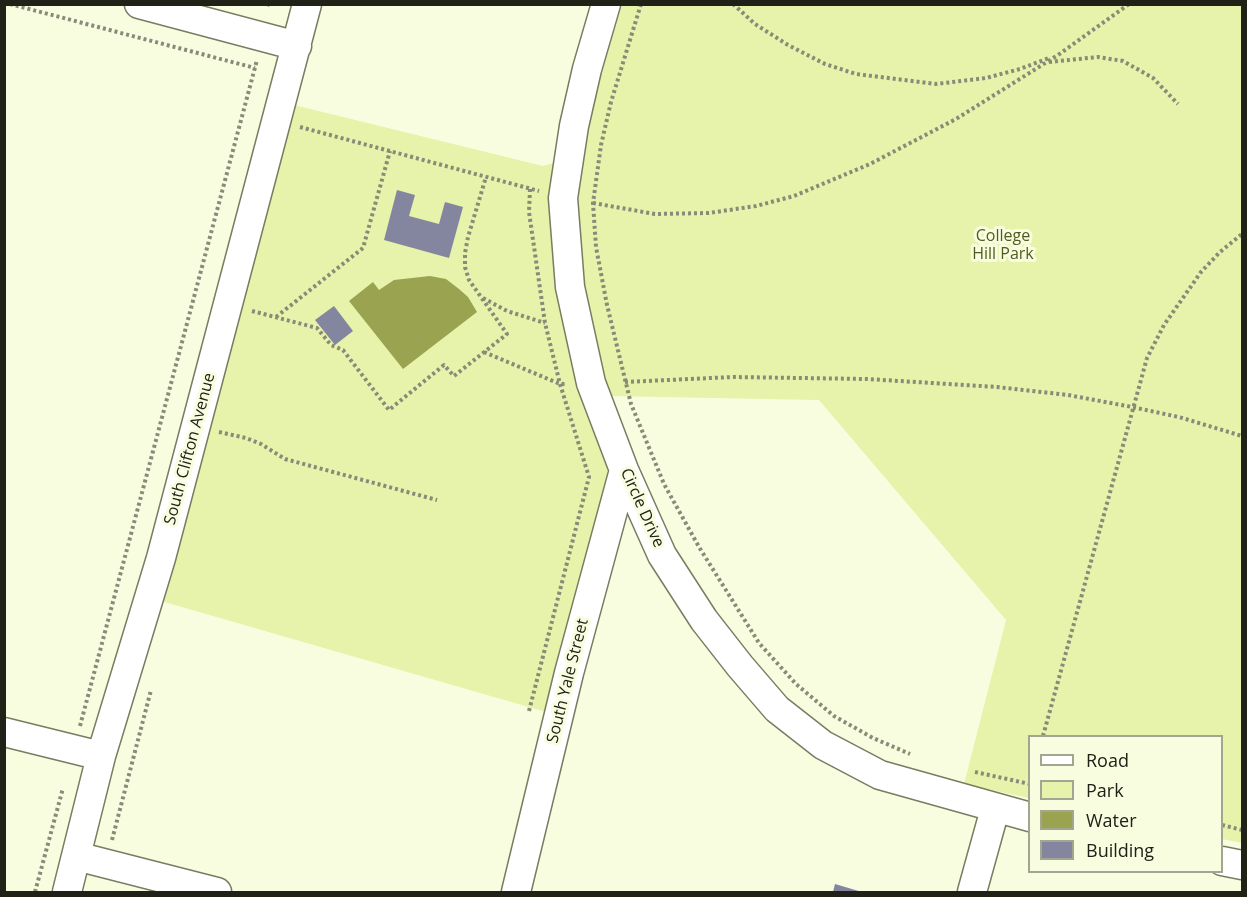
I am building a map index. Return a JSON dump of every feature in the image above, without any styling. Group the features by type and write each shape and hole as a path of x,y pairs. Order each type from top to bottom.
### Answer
{"street":[{"path":"139,4 297,46"},
{"name":"South Clifton Avenue","path":"67,892 101,756 161,558 307,4"},
{"name":"Circle Drive","path":"606,4 587,69 574,126 563,198 570,287 591,383 624,470 668,565 704,620 777,709 823,745 880,775 1028,817"},
{"name":"South Yale Street","path":"516,892 569,673 624,470"},
{"path":"4,732 101,756"},
{"path":"972,892 994,809"},
{"path":"76,856 217,892"},
{"path":"1223,861 1242,866"}],"path":[{"path":"10,4 255,68"},
{"path":"640,4 611,102 601,145 593,203 596,247 607,305 631,404 664,484 699,547 759,643 796,684 834,716 873,738 914,756"},
{"path":"733,4 755,24 788,45 825,64 856,74 884,79 936,84 986,78 1058,55"},
{"path":"277,121 563,198 655,214 698,213 756,206 794,196 870,164 956,119 1058,55 1129,4"},
{"path":"35,892 270,5"},
{"path":"1045,62 1098,57 1123,61 1153,78 1178,104"},
{"path":"276,317 363,248 390,151"},
{"path":"228,305 317,328 331,345 343,350 389,410 444,365 454,376 507,334 469,280 465,267 465,253 486,177"},
{"path":"529,711 589,477 560,384 545,323 529,212 530,189"},
{"path":"1043,735 1147,358 1164,325 1201,272 1242,234"},
{"path":"480,296 507,312 545,323"},
{"path":"484,352 560,384 733,377 867,378 997,387 1068,395 1132,407 1179,417 1242,436"},
{"path":"218,432 261,444 285,459 437,500"},
{"path":"965,770 1028,784"},
{"path":"1223,825 1242,830"}],"green space":[{"name":"College Hill Park","path":"622,5 1242,5 1242,843 1223,839 1223,735 1028,735 1028,798 964,784 1006,620 819,400 610,396 607,476 546,712 161,601 290,104 543,166 576,157"}],"water":[{"path":"430,276 446,279 468,297 477,312 403,369 349,301 373,282 379,290 394,280"}],"building":[{"path":"397,190 415,195 409,216 439,224 445,202 463,207 449,258 384,240"},
{"path":"334,306 353,331 335,345 315,320"},
{"path":"835,884 862,892 833,892"}]}
